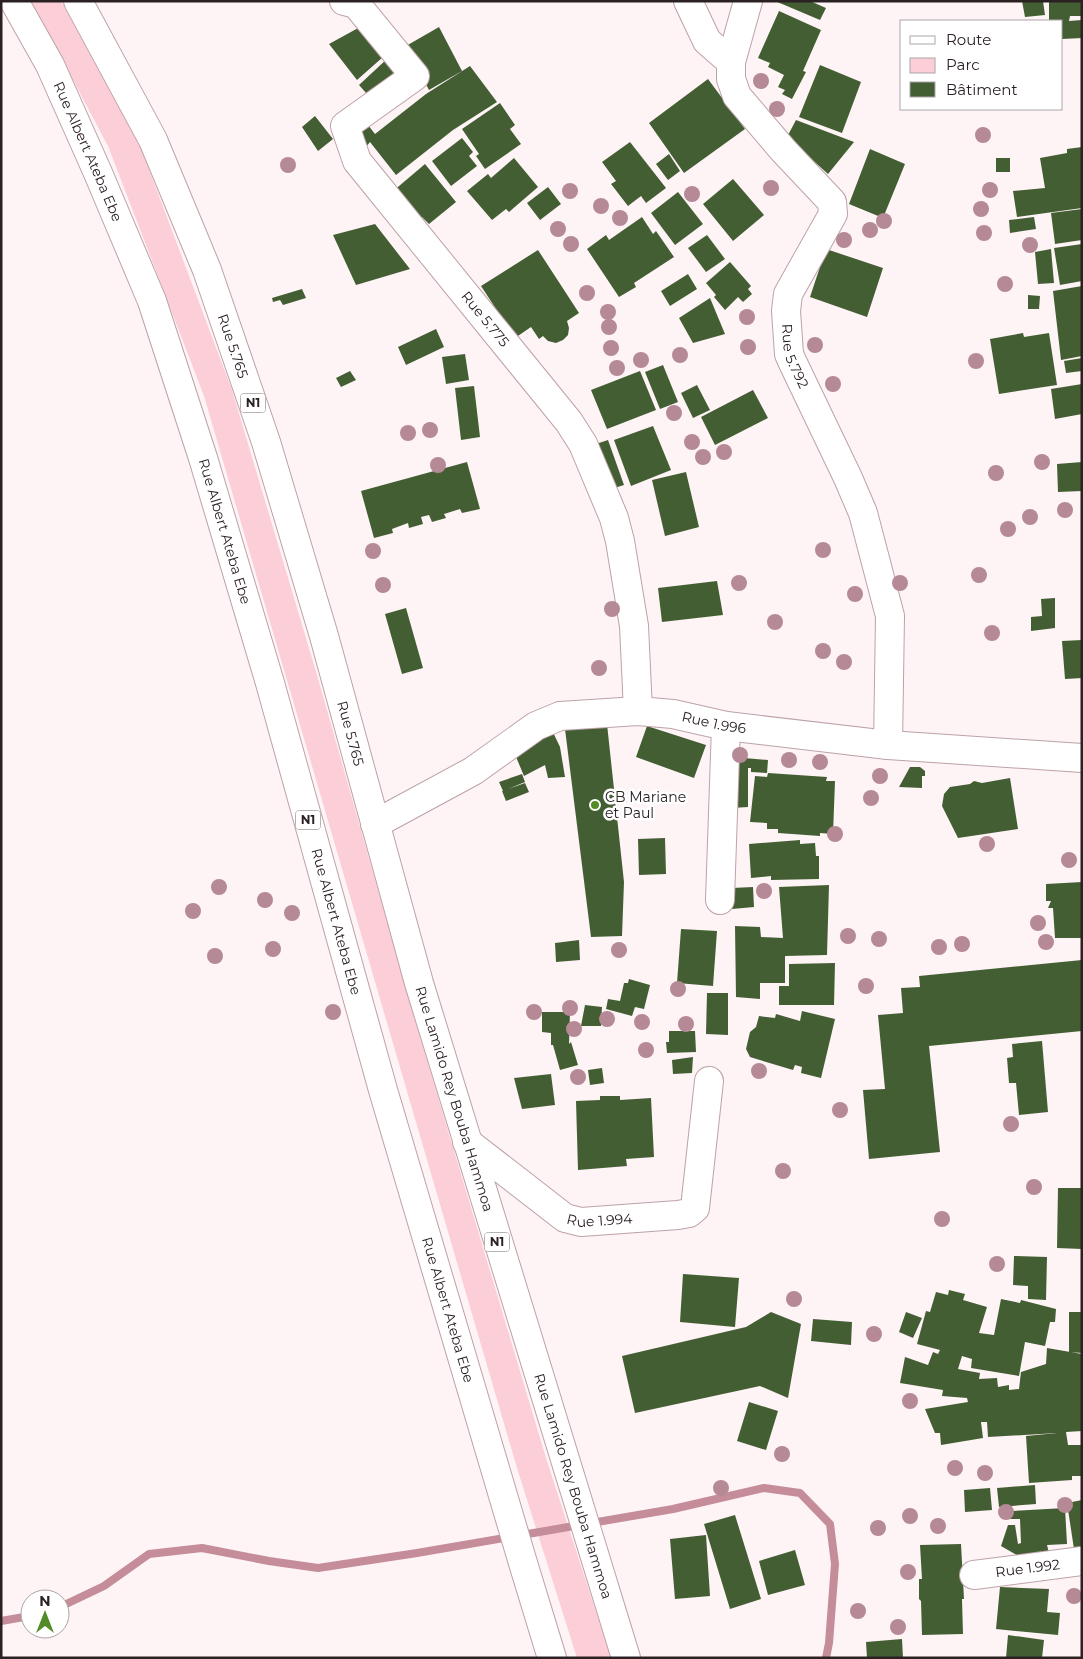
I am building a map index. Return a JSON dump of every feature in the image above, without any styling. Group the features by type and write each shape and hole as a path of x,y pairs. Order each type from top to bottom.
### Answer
{"main road":[{"name":"Rue Albert Ateba Ebe","path":"14,1 50,66 152,301 203,458 270,683 389,1109 552,1658"},
{"name":"Rue 5.765","path":"78,1 153,140 207,270 269,451 324,636 375,824"},
{"name":"Rue 5.775","path":"344,1 356,4 416,76 345,126 357,161 570,422 582,444 614,518 620,541 634,626 638,711"},
{"path":"688,1 707,41 731,62"},
{"name":"Rue 5.792","path":"748,1 731,62 731,79 737,96 783,150 832,202 833,214 788,294 786,311 789,354 863,514 890,616 888,745"},
{"name":"Rue 1.996","path":"375,824 473,771 536,726 560,716 638,711 673,714 726,726 888,745 1082,758"},
{"path":"720,900 726,726"},
{"name":"Rue Lamido Rey Bouba Hammoa","path":"375,824 419,983 626,1658"},
{"name":"Rue 1.994","path":"467,1142 564,1218 581,1222 689,1213 695,1208 709,1081"},
{"name":"Rue 1.992","path":"974,1575 1082,1561"}],"green space":[{"path":"31,1 61,1 136,135 232,390 317,675 414,1017 546,1458 611,1658 577,1658 517,1468 204,396 108,146"}],"building":[{"path":"775,1 810,1 826,8 820,20"},
{"path":"1022,1 1043,1 1045,15 1025,17"},
{"path":"1049,1 1082,1 1082,16 1070,16 1069,21 1082,20 1082,38 1063,39 1063,20 1049,20"},
{"path":"779,11 821,30 803,71 806,72 792,99 782,94 785,90 778,87 784,75 768,67 770,63 758,58"},
{"path":"360,27 383,57 357,80 329,44"},
{"path":"439,27 462,71 429,90 406,46"},
{"path":"388,58 404,75 374,102 359,85"},
{"path":"820,65 861,82 842,133 799,117"},
{"path":"470,66 497,102 453,130 396,175 370,142 365,148 355,136 368,125 375,134 426,94"},
{"path":"708,79 745,129 684,173 649,123"},
{"path":"500,103 515,125 510,129 521,144 485,169 476,156 479,154 462,129"},
{"path":"315,116 333,139 318,151 302,127"},
{"path":"796,120 854,142 828,174 787,137"},
{"path":"462,138 473,152 469,156 477,166 451,186 432,161"},
{"path":"630,142 666,188 646,203 641,196 628,206 611,184 616,181 602,162"},
{"path":"1082,147 1082,208 1017,217 1013,191 1045,188 1040,158 1067,153 1067,149"},
{"path":"870,149 905,164 883,218 849,204"},
{"path":"669,154 680,171 668,180 656,164"},
{"path":"514,158 538,187 509,212 506,209 492,220 467,191 488,174 491,178"},
{"path":"996,158 1010,158 1010,172 996,172"},
{"path":"425,164 456,202 429,224 422,217 418,221 392,192"},
{"path":"733,179 764,215 733,241 703,204"},
{"path":"548,187 561,204 540,220 527,203"},
{"path":"678,192 703,224 675,245 651,213"},
{"path":"1082,209 1082,240 1055,244 1051,213"},
{"path":"642,217 653,234 656,231 674,257 634,283 636,287 619,297 587,249 606,235 609,240"},
{"path":"1034,217 1036,229 1010,233 1009,220"},
{"path":"375,224 410,269 356,285 333,235"},
{"path":"707,235 725,259 706,272 688,248"},
{"path":"1082,244 1082,281 1060,285 1054,248"},
{"path":"826,249 883,268 867,317 810,297"},
{"path":"1051,249 1054,283 1038,284 1035,252"},
{"path":"538,250 579,313 567,321 568,335 556,343 548,341 543,336 539,339 531,327 515,338 481,286"},
{"path":"730,262 751,286 748,289 752,294 743,302 738,297 725,310 714,297 716,295 706,283"},
{"path":"688,274 697,289 670,306 661,291"},
{"path":"1082,286 1082,356 1061,360 1053,291"},
{"path":"302,289 306,298 283,305 280,300 273,302 272,298"},
{"path":"1028,295 1040,296 1039,309 1028,309"},
{"path":"710,298 725,334 693,343 679,318"},
{"path":"436,329 444,347 406,365 398,347"},
{"path":"1023,333 1024,337 1049,333 1057,385 999,394 990,339"},
{"path":"465,354 469,380 446,384 442,357"},
{"path":"1082,358 1082,371 1066,373 1064,361"},
{"path":"663,365 678,402 660,409 645,372"},
{"path":"350,371 356,380 341,387 336,378"},
{"path":"640,371 656,410 607,429 591,390"},
{"path":"1082,384 1082,414 1055,419 1051,389"},
{"path":"697,385 710,410 693,418 681,393"},
{"path":"474,386 480,437 461,440 455,388"},
{"path":"753,390 768,418 715,445 701,417"},
{"path":"653,426 671,470 631,486 614,440"},
{"path":"608,440 624,485 611,489 596,444"},
{"path":"467,462 480,509 462,513 460,509 444,514 446,518 432,522 429,515 421,517 423,524 409,528 408,523 392,529 393,533 374,538 361,491"},
{"path":"1082,462 1082,491 1058,492 1057,464"},
{"path":"686,472 699,527 665,536 652,480"},
{"path":"717,581 723,615 662,622 658,588"},
{"path":"1055,598 1055,628 1031,631 1031,617 1042,616 1041,599"},
{"path":"406,608 423,668 402,674 385,614"},
{"path":"1082,640 1082,678 1065,679 1062,641"},
{"name":"CB Mariane et Paul","path":"607,724 624,882 622,936 591,937 565,729"},
{"path":"647,726 706,745 694,778 636,757"},
{"path":"551,728 560,747 565,777 548,778 545,765 524,776 514,752"},
{"path":"733,757 768,760 767,773 751,772 751,768 748,768 748,807 732,808"},
{"path":"910,767 920,767 925,771 925,776 922,776 922,788 899,787"},
{"path":"768,773 827,777 826,781 835,781 833,834 820,833 820,836 778,833 778,829 767,829 767,823 750,822 755,776 767,777"},
{"path":"522,774 525,782 503,791 499,782"},
{"path":"1010,778 1018,829 958,838 942,806 944,794 950,787 970,784 974,781 982,783"},
{"path":"525,783 529,792 506,801 502,791"},
{"path":"665,838 666,874 639,875 638,839"},
{"path":"800,840 800,844 815,843 816,856 819,856 819,879 771,880 771,876 751,878 749,844"},
{"path":"1082,882 1082,938 1055,938 1053,908 1048,908 1051,901 1046,901 1046,884"},
{"path":"829,885 827,955 785,956 785,983 760,983 760,999 736,997 735,926 760,927 761,937 783,938 779,887"},
{"path":"753,887 754,907 732,909 732,888"},
{"path":"681,929 717,931 713,986 677,983"},
{"path":"579,940 580,960 556,962 555,943"},
{"path":"1082,960 1082,1031 929,1046 940,1152 869,1159 863,1090 885,1089 878,1015 903,1013 901,988 920,987 919,976"},
{"path":"835,963 834,1005 779,1005 779,986 789,986 789,964"},
{"path":"629,979 650,985 644,1009 635,1007 632,1016 606,1009 608,999 620,1001 624,983 628,983"},
{"path":"707,993 728,993 728,1035 706,1034"},
{"path":"585,1005 602,1007 601,1026 581,1026"},
{"path":"802,1011 835,1019 821,1078 801,1073 802,1067 795,1065 793,1070 750,1057 746,1049 750,1032 756,1027 759,1016 775,1018 776,1014 800,1021"},
{"path":"542,1012 570,1012 569,1044 571,1042 578,1065 560,1070 553,1045 551,1045 551,1033 542,1032"},
{"path":"669,1031 695,1031 696,1052 667,1053 666,1042 669,1042"},
{"path":"1042,1041 1048,1112 1019,1115 1016,1083 1009,1083 1007,1058 1013,1057 1012,1044"},
{"path":"693,1057 692,1073 673,1074 672,1060"},
{"path":"602,1068 604,1083 590,1085 588,1070"},
{"path":"551,1074 555,1105 522,1109 514,1078"},
{"path":"600,1096 620,1096 620,1100 651,1098 654,1157 626,1159 627,1166 578,1170 576,1101 600,1100"},
{"path":"1058,1188 1082,1188 1082,1249 1057,1248"},
{"path":"1014,1256 1047,1257 1046,1300 1028,1299 1028,1286 1013,1285"},
{"path":"683,1274 739,1278 735,1327 680,1322"},
{"path":"949,1290 965,1294 963,1300 987,1307 979,1333 994,1335 1001,1299 1020,1303 1021,1300 1056,1309 1055,1322 1050,1322 1045,1346 1025,1342 1019,1376 971,1368 972,1359 962,1356 958,1369 980,1373 979,1379 997,1378 998,1387 1009,1385 1009,1390 1019,1389 1021,1372 1046,1364 1047,1348 1082,1354 1082,1431 1066,1432 1068,1445 1082,1445 1082,1476 1072,1476 1072,1480 1029,1483 1026,1436 1057,1433 988,1437 987,1422 981,1422 983,1438 941,1445 940,1433 935,1433 925,1409 968,1402 967,1398 942,1396 943,1390 900,1383 905,1357 928,1365 933,1352 938,1354 940,1350 917,1344 926,1311 930,1312 936,1292 948,1295"},
{"path":"771,1312 801,1324 788,1398 760,1386 635,1413 622,1356 746,1327"},
{"path":"906,1312 922,1318 913,1338 899,1332"},
{"path":"1069,1312 1082,1312 1082,1353 1069,1352"},
{"path":"813,1319 852,1322 851,1345 811,1341"},
{"path":"749,1402 778,1411 766,1450 737,1441"},
{"path":"1035,1485 1036,1504 999,1507 997,1488"},
{"path":"990,1488 992,1510 965,1512 964,1490"},
{"path":"1082,1500 1082,1548 1074,1549 1067,1503"},
{"path":"1065,1508 1067,1544 1047,1545 1049,1553 1020,1557 1001,1546 1008,1525 1015,1525 1018,1544 1021,1543 1020,1519 1010,1519 1012,1511"},
{"path":"735,1515 761,1599 730,1609 704,1524"},
{"path":"706,1535 710,1596 675,1599 670,1539"},
{"path":"961,1544 964,1599 962,1599 963,1634 922,1635 921,1601 919,1599 919,1579 922,1579 920,1545"},
{"path":"795,1550 805,1585 768,1595 759,1561"},
{"path":"1000,1587 1049,1589 1047,1612 1060,1613 1058,1635 996,1629"},
{"path":"1008,1635 1044,1640 1042,1658 1006,1658"},
{"path":"902,1639 903,1658 867,1658 866,1642"}],"waterway":[{"path":"70,1602 104,1586 149,1554 202,1548 318,1568 673,1509 764,1488 800,1493 830,1524 835,1564 829,1643 826,1658"},
{"path":"1,1621 20,1618"}],"place":[{"name":"CB Mariane et Paul","path":"595,805"}]}
